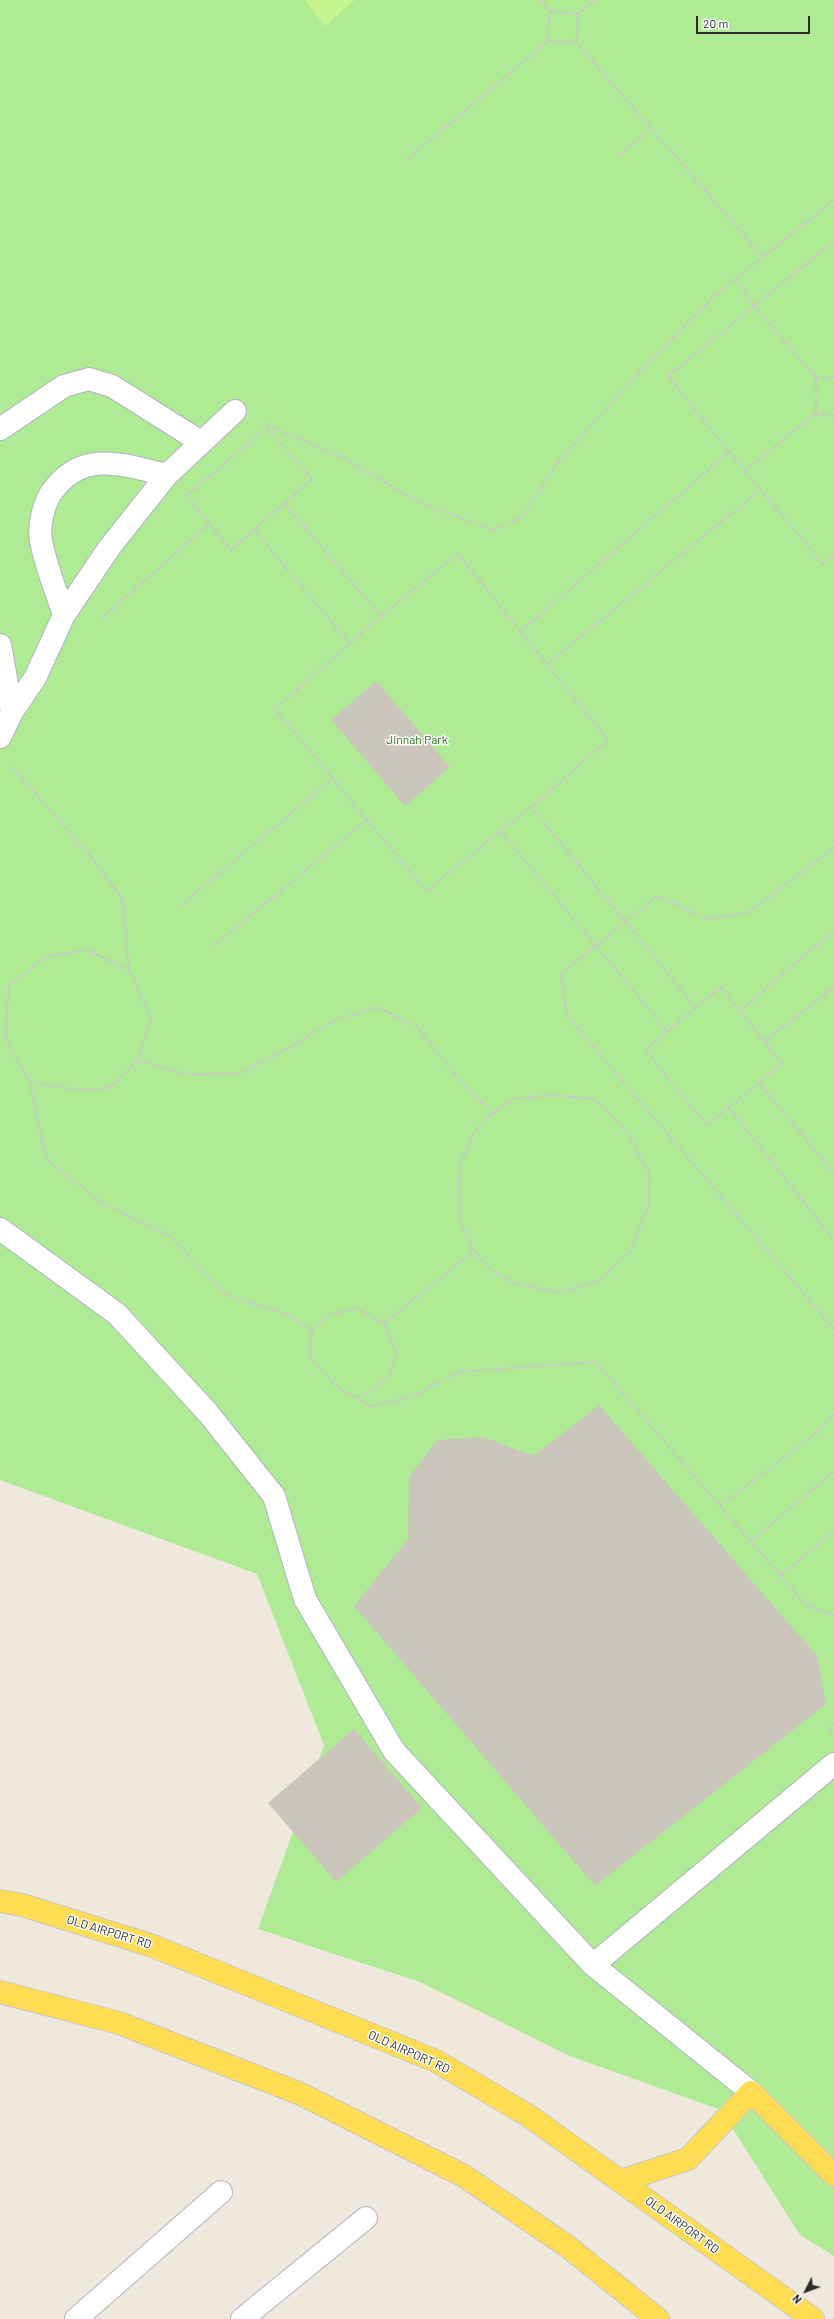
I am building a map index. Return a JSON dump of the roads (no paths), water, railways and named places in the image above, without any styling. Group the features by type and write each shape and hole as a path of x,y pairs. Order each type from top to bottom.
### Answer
{"main road":[{"name":"OLD AIRPORT RD","path":"0,1901 22,1905 154,1946 436,2061 529,2116 813,2319"},
{"path":"0,1992 119,2023 302,2094 464,2176 674,2319"},
{"path":"621,2181 688,2159 751,2092 834,2175"},
{"path":"567,2246 658,2319"}],"lane":[{"path":"0,428 64,386 89,379 112,386 201,442"},
{"path":"0,737 12,712 35,678 64,615 110,548 167,475 235,411"},
{"path":"64,615 40,539 45,502 60,480 86,464 116,464 167,475"},
{"path":"0,645 12,712"},
{"path":"0,1229 117,1314 208,1413 274,1496 305,1599 394,1751 593,1965 751,2092"},
{"path":"593,1965 834,1764"},
{"path":"76,2319 221,2192"},
{"path":"242,2319 366,2218"}],"park label":[{"name":"Jinnah Park","path":"417,740"}]}
